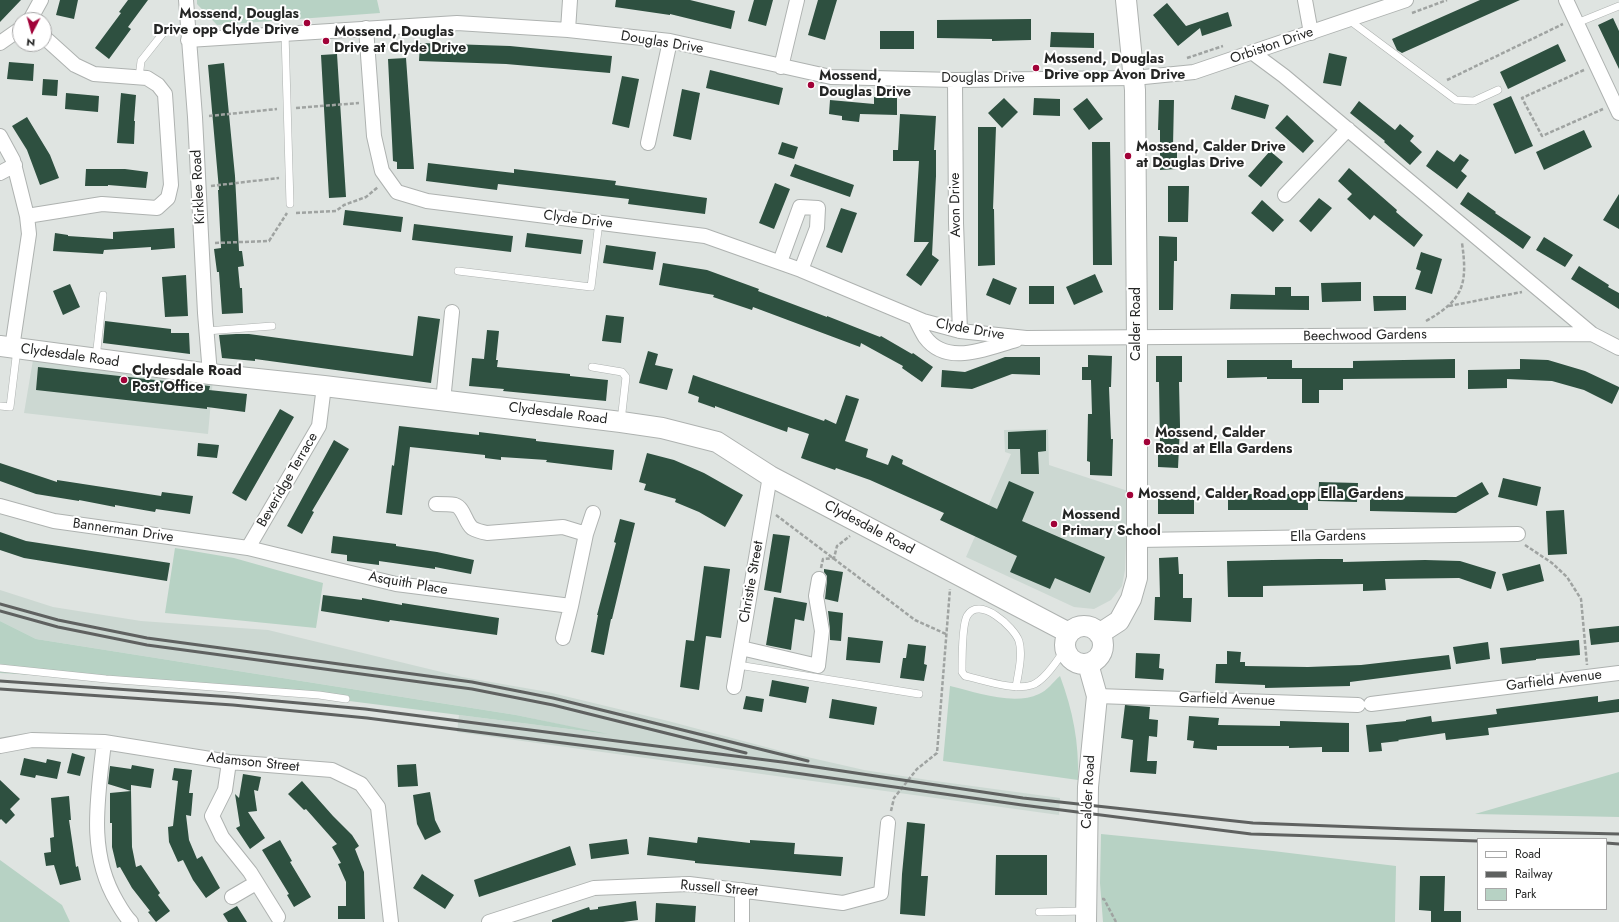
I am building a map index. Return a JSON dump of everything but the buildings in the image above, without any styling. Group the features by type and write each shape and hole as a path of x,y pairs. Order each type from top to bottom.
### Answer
{"main road":[{"name":"Calder Road","path":"1099,634 1119,621 1131,598 1137,578 1138,338 1134,78 1126,0"},
{"name":"Clydesdale Road","path":"10,348 210,374 324,386 621,422 662,428 717,442 770,476 951,572 1067,641 1067,655 1076,663 1088,664"},
{"path":"1067,641 1079,627 1084,626 1095,630 1099,634 1102,640 1102,652 1099,658 1088,664"},
{"name":"Calder Road","path":"1086,916 1088,787 1097,696 1088,664"}],"street":[{"path":"34,12 41,0"},
{"name":"Kirklee Road","path":"186,0 199,187 206,331 210,374"},
{"path":"568,30 570,0"},
{"path":"781,67 797,0"},
{"path":"1305,0 1311,33"},
{"name":"Orbiston Drive","path":"1134,78 1194,72 1406,0"},
{"path":"1566,0 1617,109"},
{"name":"Douglas Drive","path":"188,40 457,23 568,30 670,41 831,77 955,80 1134,78"},
{"name":"Clyde Drive","path":"366,28 374,136 382,171 397,192 427,201 705,236 801,270 923,321 960,331 1026,338 1138,338"},
{"path":"0,43 12,35"},
{"path":"648,143 670,41"},
{"path":"27,216 102,204 157,208 168,198 171,185 165,94 158,85 147,78 94,74 75,65 52,44"},
{"name":"Beechwood Gardens","path":"1253,53 1284,76 1592,334 1619,348"},
{"name":"Avon Drive","path":"955,80 956,223 960,331"},
{"path":"1286,195 1348,130"},
{"path":"0,136 14,165 27,216 29,234 10,348"},
{"path":"0,173 14,165"},
{"path":"780,262 800,207 818,208 817,228 801,270"},
{"path":"443,401 452,312"},
{"name":"Clyde Drive","path":"915,318 925,337 936,347 952,354 969,352 1026,338"},
{"name":"Beechwood Gardens","path":"1138,338 1592,334"},
{"name":"Beveridge Terrace","path":"248,548 319,426 324,386"},
{"name":"Christie Street","path":"734,687 770,476"},
{"path":"436,504 456,506 461,509 465,519 472,527 479,531 487,532 563,527 586,534"},
{"name":"Bannerman Drive","path":"0,506 54,521 248,548"},
{"path":"564,638 586,534 593,513"},
{"name":"Ella Gardens","path":"1138,540 1514,534"},
{"name":"Asquith Place","path":"248,548 396,584 571,606"},
{"path":"741,648 818,666 822,631 816,596 819,579"},
{"name":"Garfield Avenue","path":"1097,696 1364,704 1619,673"},
{"name":"Adamson Street","path":"0,746 32,740 104,742 229,762 332,770 361,784 378,807 391,922"},
{"path":"104,742 96,810 98,855 110,892 126,918 131,922"},
{"path":"229,762 225,790 212,816 222,837 256,883 278,917"},
{"name":"Russell Street","path":"489,922 594,888 688,884 843,903 881,893 888,823"},
{"path":"232,897 256,883"},
{"path":"742,890 742,922"}],"lane":[{"path":"1576,21 1619,6"},
{"path":"1348,20 1456,100 1474,101 1498,90"},
{"path":"139,78 141,61 164,32"},
{"path":"284,33 290,204"},
{"path":"458,270 591,287 599,222"},
{"path":"96,360 103,295"},
{"path":"206,331 272,326"},
{"path":"0,406 10,407 10,348"},
{"path":"592,367 622,372 626,377 621,422"},
{"path":"1016,687 1020,658 1019,641 1013,631 995,614 982,608 973,611 967,616 965,624 962,672 965,676 1016,687 1033,685 1044,676 1067,641"},
{"path":"738,665 919,694"},
{"path":"0,668 106,679 319,695 346,699"},
{"path":"1038,912 1086,916"}],"path":[{"path":"1435,85 1576,21"},
{"path":"1184,59 1229,44"},
{"path":"1596,64 1522,98 1542,136 1617,109"},
{"path":"199,187 290,178"},
{"path":"202,244 269,241 287,213 336,211 344,205 366,197 388,180"},
{"path":"1426,322 1449,306 1462,288 1465,277 1465,260 1460,223"},
{"path":"1449,306 1538,289"},
{"path":"765,506 915,620 946,634"},
{"path":"834,558 837,546 853,533 866,527"},
{"path":"1514,534 1552,563 1567,577 1581,599 1588,677"},
{"path":"819,579 823,559 834,558"},
{"path":"888,823 894,798 917,769 937,753 951,572"}],"shaded area":[{"path":"33,360 213,379 208,434 24,413"},
{"name":"Mossend Primary School","path":"1048,429 1049,465 1128,491 1125,570 1122,586 1111,600 1094,609 1074,607 966,557 1011,454 1005,452 1004,430"},
{"path":"0,590 53,607 141,621 268,630 462,677 548,692 668,721 781,751 864,770 1060,798 1059,815 457,732 459,715 600,733 516,715 36,639 0,621"}],"green space":[{"path":"197,0 377,0 380,13 217,25 197,4"},
{"path":"175,548 234,558 323,583 316,628 165,613"},
{"path":"0,621 36,639 516,715 608,734 318,697 161,683 0,673"},
{"path":"1060,676 1072,714 1076,740 1078,780 943,761 950,686 994,697 1018,699 1042,693"},
{"path":"1619,772 1619,817 1475,814"},
{"path":"1101,834 1273,851 1396,866 1395,922 1103,922 1100,883"},
{"path":"0,860 62,905 70,922 0,922"}],"railway":[{"path":"0,604 58,620 147,638 472,682 553,698 808,761"},
{"path":"0,611 58,627 147,645 472,689 553,705 746,753"},
{"path":"0,681 232,697 365,709 782,762 1023,798 1253,823 1410,829 1619,834"},
{"path":"0,689 233,705 367,718 760,768 1022,805 1251,834 1477,841"},
{"path":"1607,843 1619,844"}],"place":[{"name":"Mossend, Douglas Drive opp Clyde Drive","path":"307,23"},
{"name":"Mossend, Douglas Drive at Clyde Drive","path":"326,41"},
{"name":"Mossend, Douglas Drive opp Avon Drive","path":"1036,68"},
{"name":"Mossend, Douglas Drive","path":"811,85"},
{"name":"Mossend, Calder Drive at Douglas Drive","path":"1128,156"},
{"name":"Clydesdale Road Post Office","path":"124,380"},
{"name":"Mossend, Calder Road at Ella Gardens","path":"1147,442"},
{"name":"Mossend, Calder Road opp Ella Gardens","path":"1130,495"},
{"name":"Mossend Primary School","path":"1054,524"}]}
